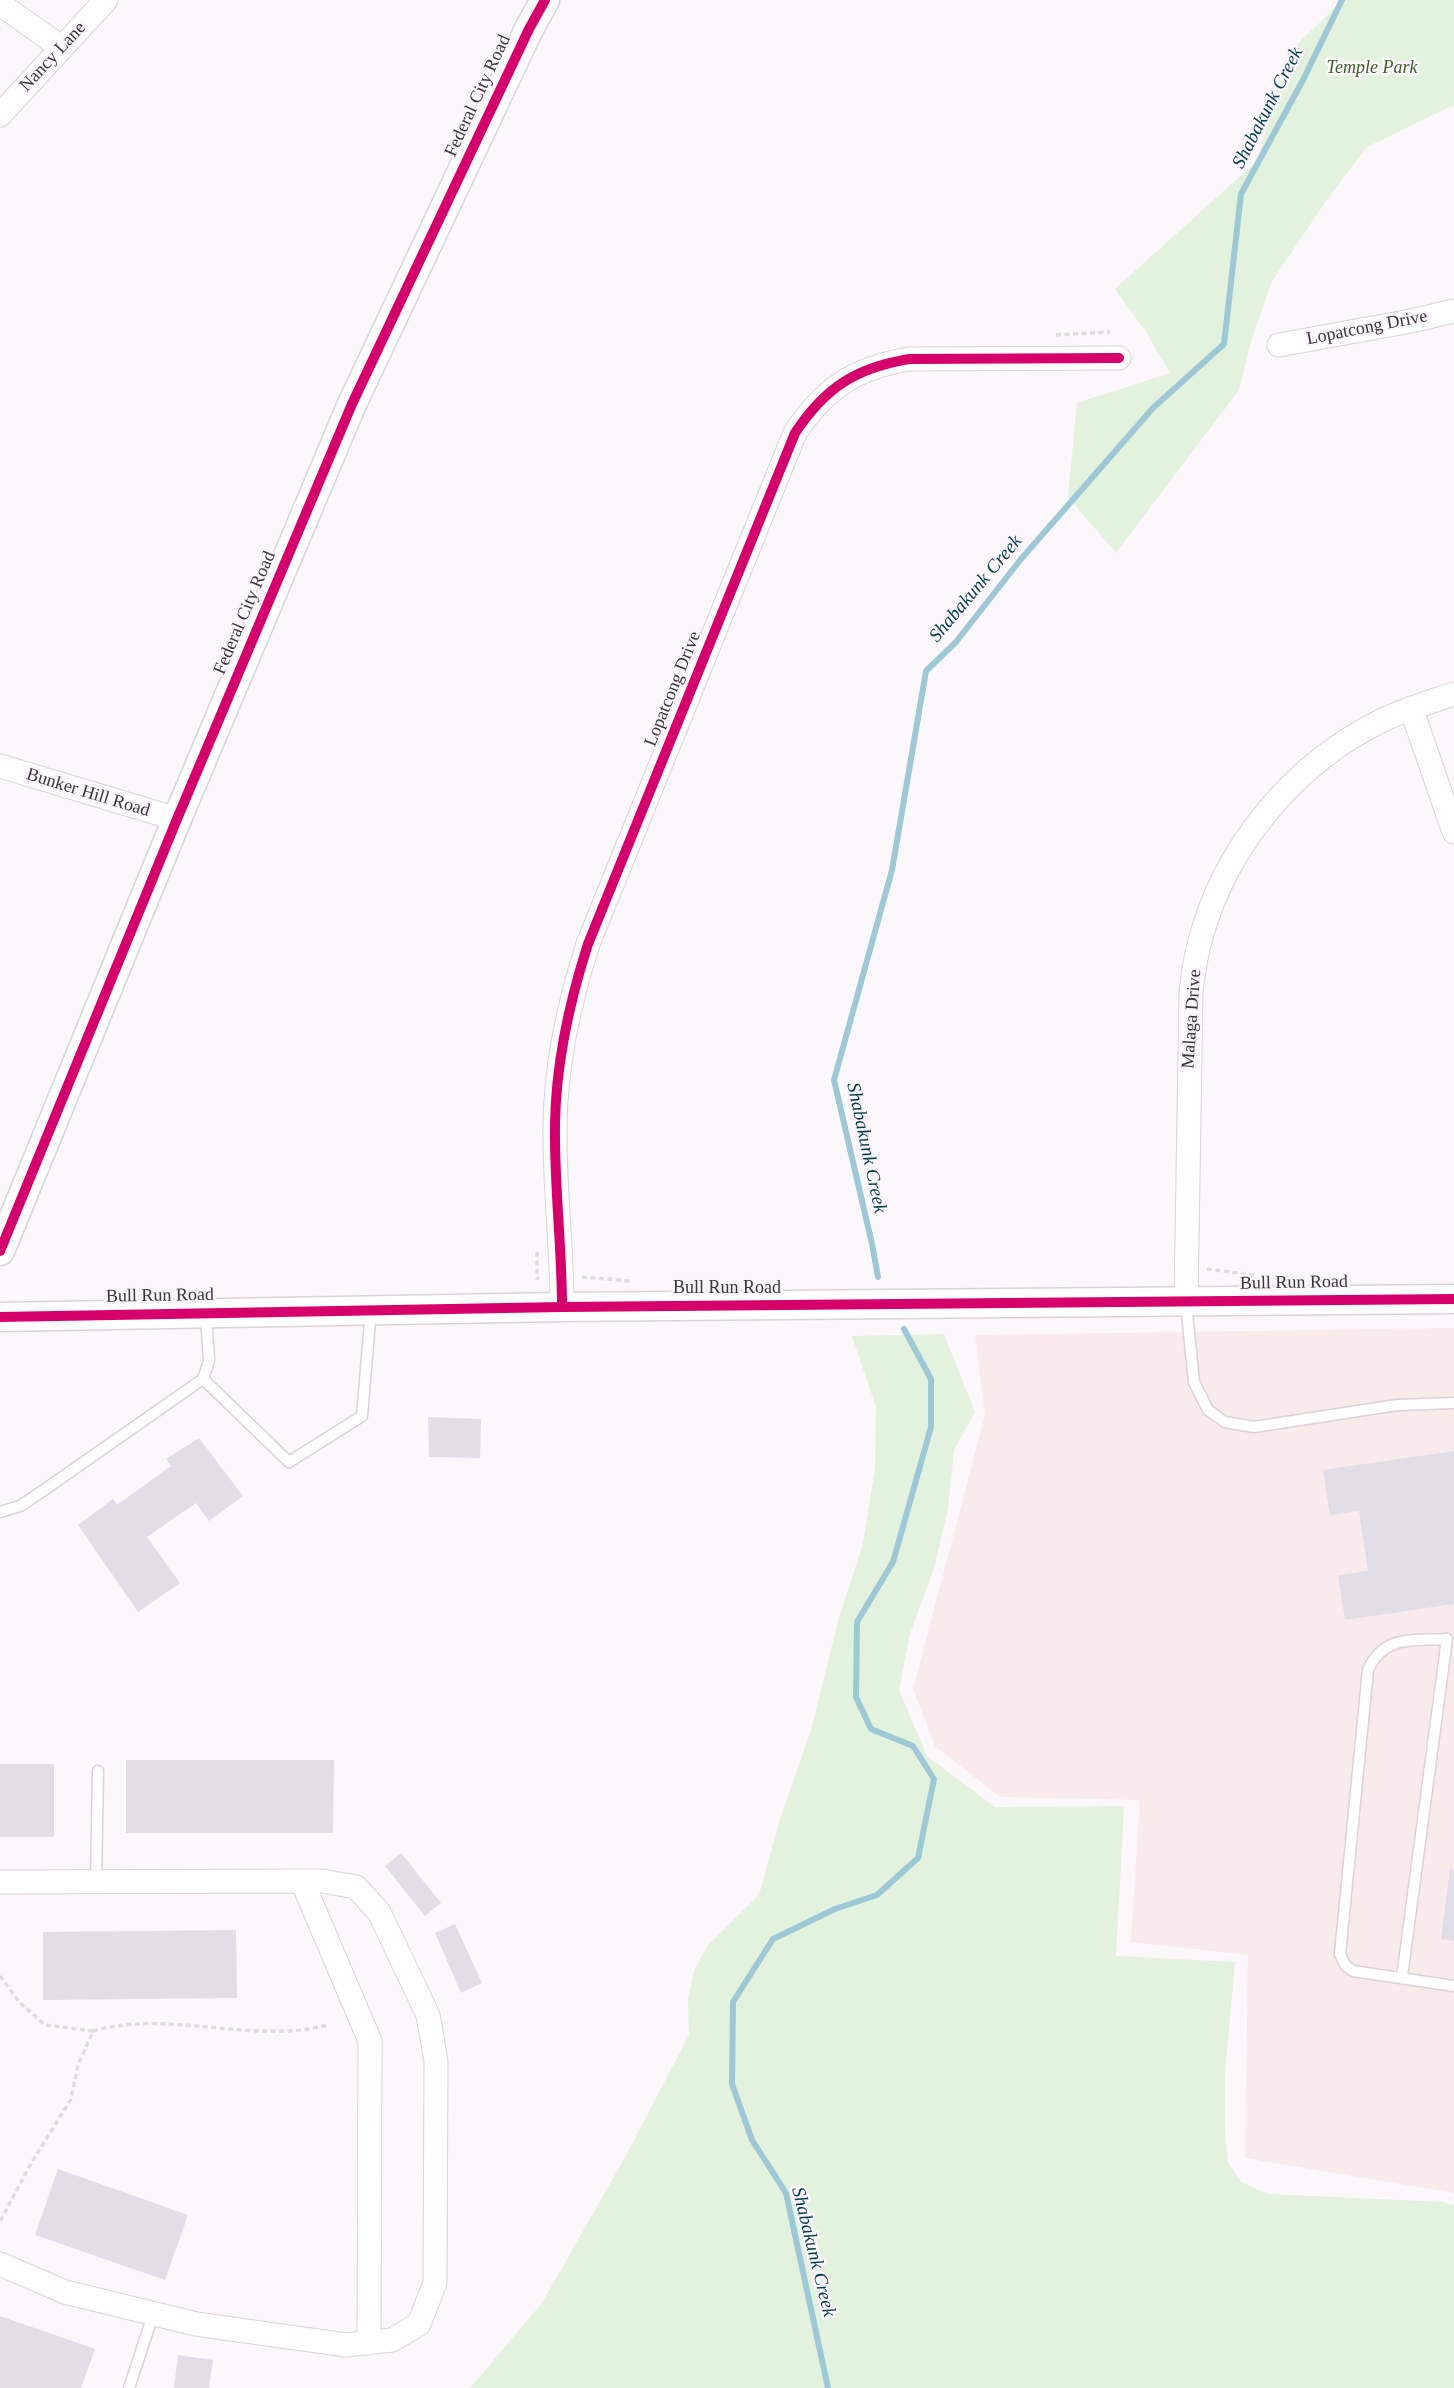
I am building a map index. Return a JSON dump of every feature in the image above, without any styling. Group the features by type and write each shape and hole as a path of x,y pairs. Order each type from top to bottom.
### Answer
{"street":[{"name":"Nancy Lane","path":"0,115 106,0"},
{"name":"Federal City Road","path":"0,1251 177,819 352,404 545,0"},
{"path":"0,4 62,48"},
{"name":"Lopatcong Drive","path":"1279,345 1454,311"},
{"name":"Lopatcong Drive","path":"562,1307 555,1124 559,1060 575,985 588,944 795,433 811,409 830,390 857,373 882,363 909,359 1119,358"},
{"name":"Malaga Drive","path":"1186,1301 1191,992 1199,945 1212,905 1230,867 1252,831 1282,794 1313,765 1347,740 1383,720 1454,694"},
{"path":"1412,708 1454,832"},
{"name":"Bunker Hill Road","path":"0,766 177,819"},
{"name":"Bull Run Road","path":"0,1317 372,1309 1454,1299"},
{"path":"302,1881 370,2041 369,2343"},
{"path":"0,1882 323,1881 356,1887 379,1912 428,2015 436,2061 435,2283 419,2324 392,2340 346,2346 196,2325 65,2292 0,2264"}],"lane":[{"path":"1186,1301 1194,1382 1208,1410 1225,1422 1254,1427 1397,1405 1454,1403"},
{"path":"204,1379 289,1462 362,1416 372,1309"},
{"path":"0,1512 20,1506 204,1379 209,1361 206,1313"},
{"path":"1402,1978 1451,1639 1398,1642 1386,1646 1373,1658 1368,1670 1340,1954 1345,1965 1353,1971 1454,1986"},
{"path":"96,1880 98,1771"},
{"path":"129,2388 153,2315"}],"path":[{"path":"1054,335 1110,332"},
{"path":"537,1240 537,1278 598,1277 633,1281"},
{"path":"1187,1268 1227,1270 1265,1277"},
{"path":"0,1976 20,2003 45,2025 93,2031 122,2024 297,2032 328,2025"},
{"path":"0,2222 30,2165 71,2099 78,2065 93,2031"}],"shaded area":[{"path":"1454,1328 1454,2193 1245,2158 1248,1955 1131,1942 1140,1800 1000,1797 935,1746 913,1689 985,1415 975,1335"}],"green space":[{"name":"Temple Park","path":"1343,0 1454,0 1454,105 1367,147 1326,201 1272,281 1251,341 1239,390 1116,553 1068,497 1077,403 1170,373 1146,332 1115,289 1257,161 1288,53"},
{"path":"944,1334 975,1412 954,1450 948,1509 934,1568 910,1634 899,1690 927,1756 995,1807 1124,1806 1116,1956 1235,1962 1225,2074 1225,2133 1228,2162 1241,2182 1268,2194 1443,2202 1454,2205 1454,2388 470,2388 542,2303 623,2161 689,2035 688,1999 694,1971 707,1946 759,1895 780,1819 812,1727 838,1621 863,1544 875,1468 876,1407 852,1336"}],"building":[{"path":"428,1417 481,1419 480,1458 429,1457"},
{"path":"199,1438 243,1496 209,1521 196,1503 147,1537 180,1583 138,1612 78,1525 113,1499 117,1505 171,1466 166,1459"},
{"path":"1454,1451 1454,1604 1345,1620 1338,1575 1368,1571 1359,1511 1330,1515 1323,1470"},
{"path":"126,1760 334,1760 333,1833 126,1833"},
{"path":"0,1764 54,1764 54,1837 0,1837"},
{"path":"401,1853 441,1903 425,1916 385,1866"},
{"path":"1450,1869 1454,1870 1454,1941 1441,1939"},
{"path":"455,1924 482,1983 461,1993 435,1933"},
{"path":"236,1930 237,1998 43,2000 43,1932"},
{"path":"58,2169 188,2215 165,2280 35,2235"},
{"path":"0,2316 95,2349 81,2388 0,2388"},
{"path":"178,2355 213,2360 209,2388 174,2388"}],"waterway":[{"name":"Shabakunk Creek","path":"878,1277 834,1080 892,870 926,671 956,642 1021,559 1153,408 1224,344 1241,194 1303,80 1342,0"},
{"name":"Shabakunk Creek","path":"828,2388 786,2193 752,2140 732,2084 733,2002 773,1939 835,1909 877,1895 918,1858 934,1779 913,1746 871,1729 856,1697 857,1622 893,1562 931,1427 931,1379 904,1329"}],"cycle path":[{"path":"0,1251 177,819 352,404 545,0"},
{"path":"562,1307 555,1124 561,1055 575,988 588,944 795,433 818,404 843,382 890,363 909,359 1119,358"},
{"path":"0,1317 562,1307 1454,1299"}]}
